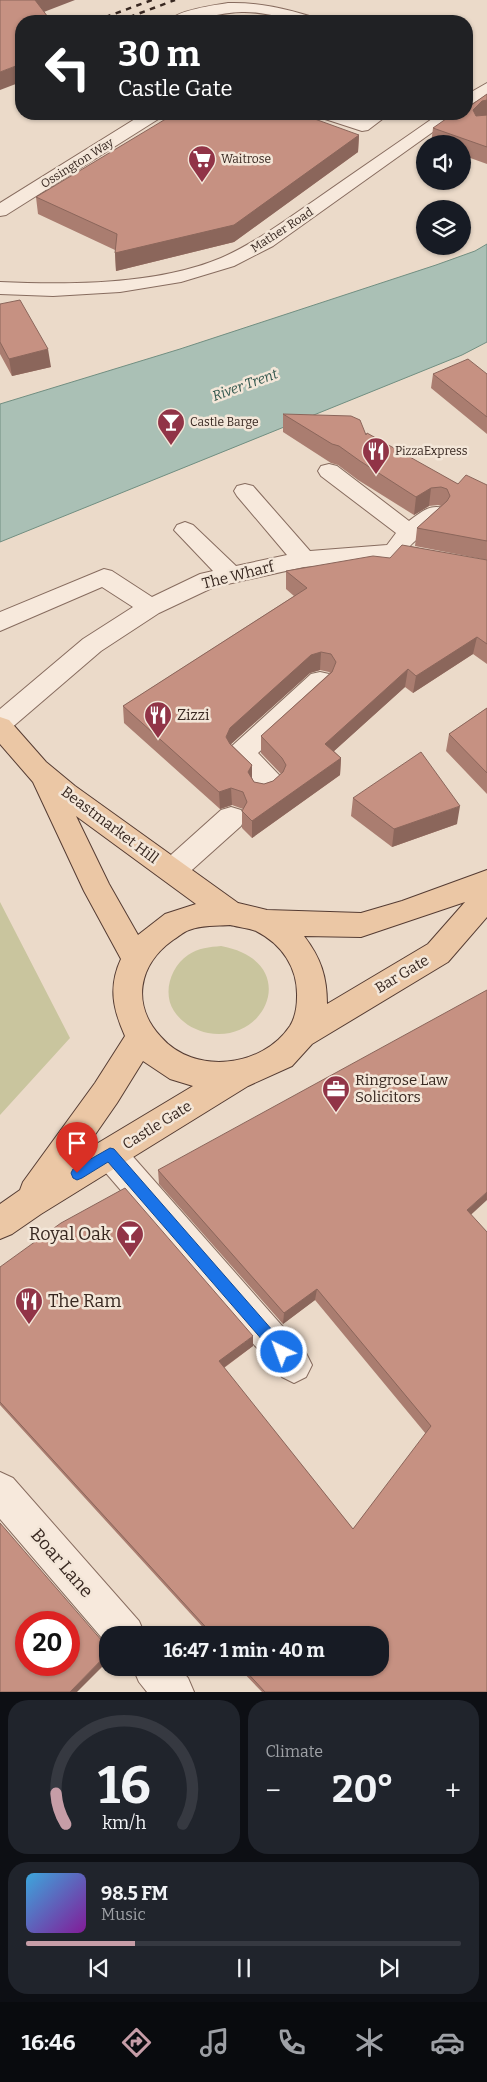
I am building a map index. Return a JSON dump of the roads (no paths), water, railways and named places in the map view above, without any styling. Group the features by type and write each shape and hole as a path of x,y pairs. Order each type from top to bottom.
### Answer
{"main road":[{"name":"Beastmarket Hill","path":"0,727 42,774 151,857 172,870 230,913"},
{"path":"42,774 98,891 136,959"},
{"path":"265,922 288,937 305,958 314,983 312,1009 302,1034 286,1053 264,1067 238,1075 211,1077 183,1070 159,1057 140,1039 129,1016 127,984 136,959 152,939 175,923 201,914 230,913 265,922 361,925 404,912 487,882"},
{"name":"Bar Gate","path":"302,1034 438,953 487,897"},
{"path":"29,1202 106,1093 140,1039"},
{"name":"Castle Gate","path":"0,1223 29,1202 238,1075"}],"street":[{"path":"194,15 212,9 233,7 281,11 292,15"},
{"path":"475,101 487,88"},
{"name":"Ossington Way","path":"0,211 144,120"},
{"path":"345,120 362,126 372,120"},
{"name":"Mather Road","path":"1,289 64,290 120,286 181,276 227,262 266,242 441,120"},
{"path":"329,471 409,532"},
{"path":"245,491 304,559"},
{"path":"393,552 409,532 435,513"},
{"path":"185,530 232,574"},
{"name":"The Wharf","path":"0,723 92,645 151,607 208,580 304,559 393,552 487,570"},
{"path":"0,622 104,577 151,607"},
{"path":"263,790 271,783 241,753 320,681"},
{"path":"172,870 231,818"},
{"path":"110,1154 294,1365"},
{"name":"Boar Lane","path":"0,1491 117,1626"},
{"path":"160,1676 174,1692"}],"water":[{"name":"River Trent","path":"487,244 487,342 462,355 0,542 0,404 180,349 464,255 471,255 471,252"}],"railway":[{"path":"111,15 152,0"},
{"path":"135,15 175,0"}],"place":[{"name":"Waitrose","path":"202,183"},
{"name":"Castle Barge","path":"171,446"},
{"name":"PizzaExpress","path":"376,475"},
{"name":"Zizzi","path":"158,739"},
{"name":"Ringrose Law Solicitors","path":"336,1113"},
{"name":"Royal Oak","path":"130,1258"},
{"name":"The Ram","path":"29,1325"}]}
